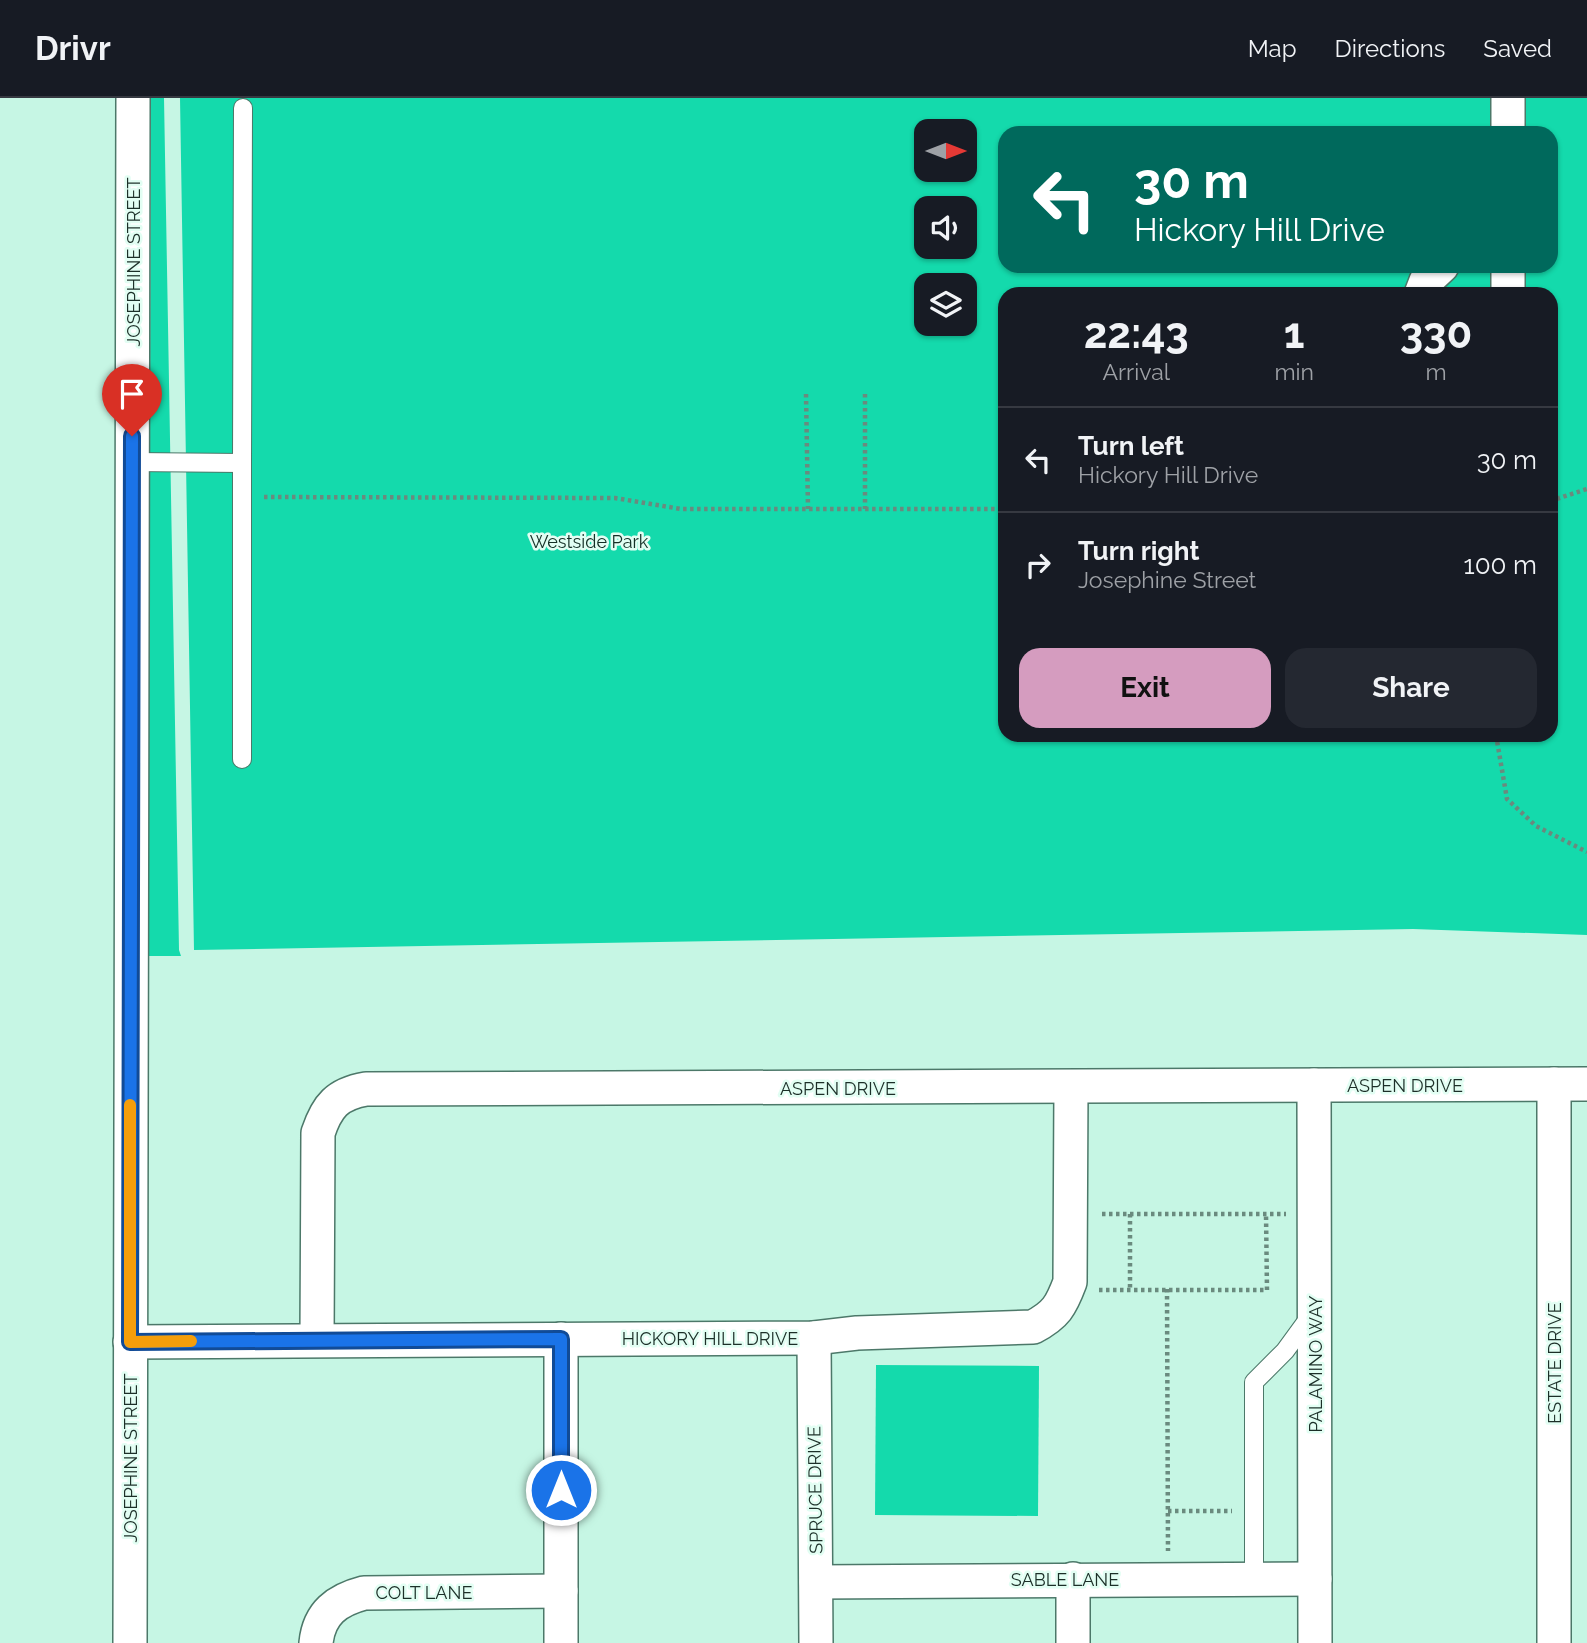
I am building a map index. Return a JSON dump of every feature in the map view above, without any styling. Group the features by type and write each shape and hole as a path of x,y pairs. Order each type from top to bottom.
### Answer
{"street":[{"name":"JOSEPHINE STREET","path":"130,1643 133,98"},
{"path":"1508,98 1508,126"},
{"path":"1424,287 1435,273"},
{"name":"ESTATE DRIVE","path":"1554,1084 1554,1643"},
{"name":"ASPEN DRIVE","path":"317,1340 318,1133 325,1113 349,1092 366,1089 1587,1084"},
{"name":"PALAMINO WAY","path":"1314,1085 1315,1643"},
{"name":"HICKORY HILL DRIVE","path":"130,1342 814,1338 857,1333 1033,1327 1051,1318 1062,1302 1069,1282 1071,1087"},
{"name":"SPRUCE DRIVE","path":"814,1338 816,1643"},
{"path":"561,1339 561,1643"},
{"name":"SABLE LANE","path":"816,1582 1315,1578"},
{"path":"1073,1579 1073,1643"},
{"name":"COLT LANE","path":"316,1643 317,1631 328,1610 345,1598 364,1593 561,1591"}],"lane":[{"path":"243,108 243,758"},
{"path":"132,462 243,463"},
{"path":"1254,1578 1254,1382 1285,1351 1314,1311"}],"path":[{"path":"806,394 808,509"},
{"path":"865,394 865,509"},
{"path":"1558,498 1587,489"},
{"path":"243,497 615,498 681,509 998,509"},
{"path":"1497,742 1507,799 1536,826 1587,852"},
{"path":"1070,1214 1314,1214"},
{"path":"1130,1214 1130,1290"},
{"path":"1097,1290 1267,1290 1266,1214"},
{"path":"1167,1289 1168,1579"},
{"path":"1168,1511 1254,1511"}],"green space":[{"path":"151,98 164,98 181,956 148,956"},
{"name":"Westside Park","path":"180,98 1587,98 1587,935 1413,929 194,950"},
{"path":"876,1365 1039,1366 1038,1516 875,1515"}],"slow traffic":[{"path":"130,1105 130,1342 191,1341"}],"route":[{"path":"132,436 130,1342 561,1339 561,1490"}]}
